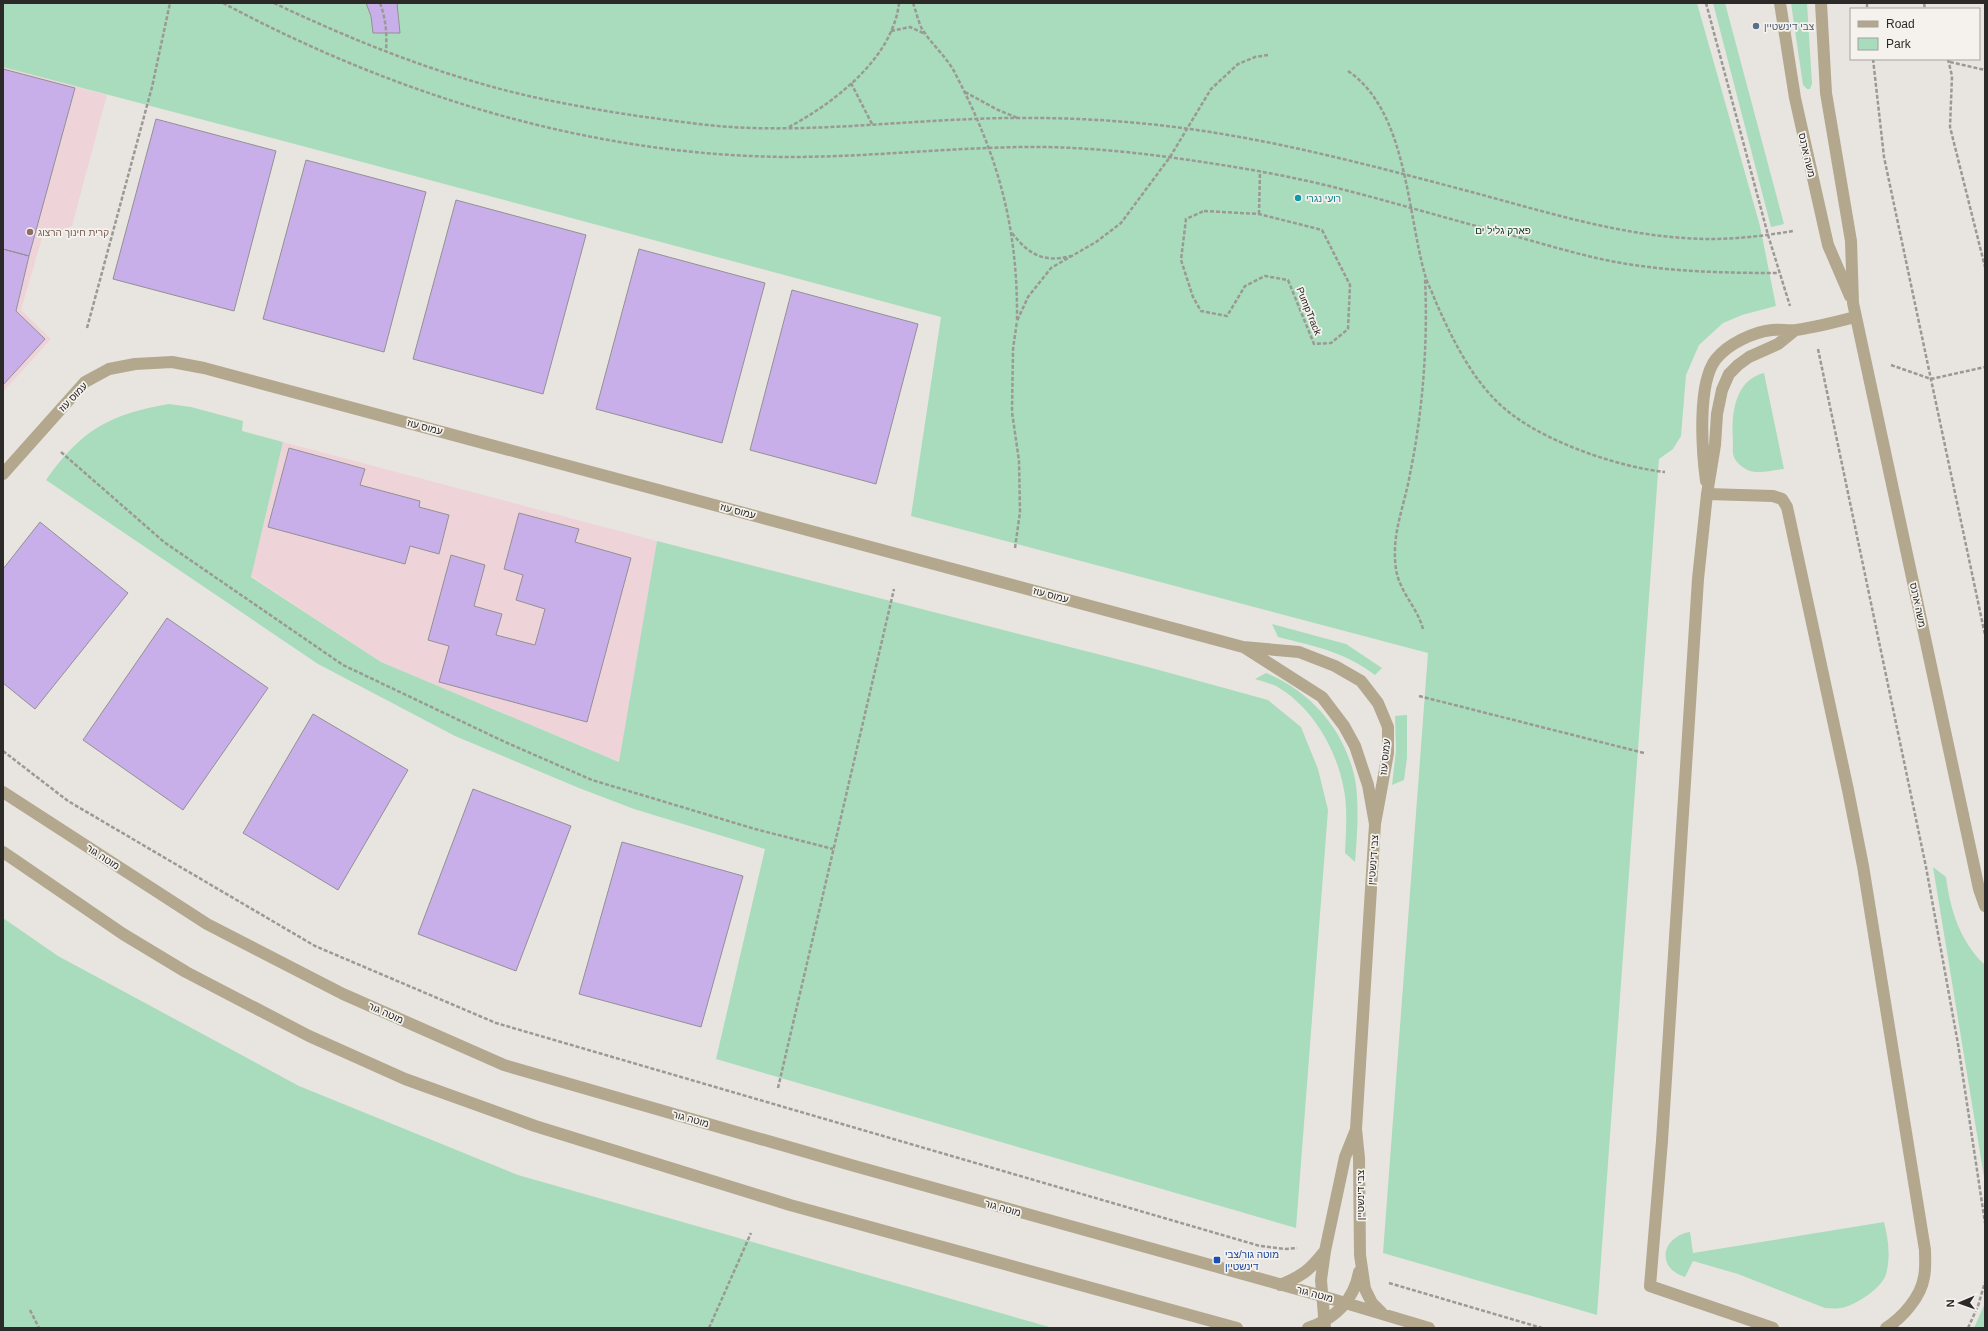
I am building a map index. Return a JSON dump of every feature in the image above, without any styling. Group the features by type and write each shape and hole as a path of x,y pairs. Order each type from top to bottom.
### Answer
{"street":[{"name":"משה ארנס","path":"1780,3 1794,98 1828,245 1853,303"},
{"name":"משה ארנס","path":"1820,3 1826,93 1851,241 1853,303 1855,317 1978,882 1985,906"},
{"path":"1707,494 1701,446 1706,383 1715,360 1726,349 1754,335 1772,330 1794,330 1855,317"},
{"path":"1773,1328 1650,1286 1662,1142 1698,578 1707,494 1715,445 1717,414 1722,390 1729,374 1749,357 1778,344 1794,330"},
{"name":"עמוס עוז","path":"3,474 86,382 109,369 135,364 172,362 212,370 1243,647 1299,652 1328,663 1361,681 1378,703 1388,727 1388,753 1375,824"},
{"path":"1707,494 1773,496 1782,499 1787,507 1799,558 1863,866 1925,1243 1924,1279 1918,1295 1905,1312 1886,1328"},
{"name":"צבי דינשטיין","path":"1243,647 1322,697 1344,726 1355,746 1368,785 1375,824 1356,1129 1359,1158 1361,1261 1365,1289 1372,1303 1383,1314"},
{"name":"מוטה גור","path":"3,792 208,924 343,994 504,1065 851,1165 1347,1303 1429,1328"},
{"path":"3,852 123,934 186,972 308,1036 405,1079 535,1126 790,1205 1237,1328"},
{"name":"צבי דינשטיין","path":"1324,1325 1321,1280 1325,1251 1345,1157 1356,1129"},
{"name":"צבי דינשטיין","path":"1280,1284 1298,1278 1311,1269 1325,1251"},
{"name":"צבי דינשטיין","path":"1308,1328 1324,1325 1347,1303 1356,1286 1361,1261"}],"path":[{"path":"87,328 152,87 170,3"},
{"path":"223,3 312,48 384,77 479,111 621,142 708,153 784,157 827,157 989,148 1047,147 1109,150 1170,157 1260,172 1324,185 1622,263 1692,272 1779,273"},
{"path":"274,3 322,26 386,51 472,81 543,99 670,120 730,127 787,128 978,118 1109,120 1187,128 1254,138 1403,173 1581,221 1621,230 1685,238 1734,238 1793,231"},
{"path":"380,3 384,14 387,36 386,51"},
{"path":"787,128 815,114 862,73 891,31 899,3"},
{"path":"913,3 922,28 955,73 978,118 998,173 1011,232 1017,283 1017,321 1013,348 1012,412 1019,461 1020,512 1015,548"},
{"path":"1706,3 1768,235 1790,307"},
{"path":"891,31 910,27 917,29 927,36"},
{"path":"1017,321 1028,297 1051,268 1076,255 1121,223 1170,157 1211,89 1224,75 1238,64 1255,57 1268,55"},
{"path":"1873,60 1884,157 1985,635"},
{"path":"1985,70 1950,62 1952,76 1950,127 1985,267"},
{"path":"1348,70 1360,79 1371,91 1384,114 1398,151 1412,209 1425,276 1426,334 1421,409 1410,474 1398,517 1394,553 1396,571 1401,587 1420,616 1424,629"},
{"path":"852,83 872,124"},
{"path":"964,91 998,110 1020,118"},
{"path":"1259,214 1260,172"},
{"name":"PumpTrack","path":"1204,211 1259,214 1322,230 1350,285 1348,330 1331,343 1314,344 1288,280 1265,276 1245,286 1227,316 1201,311 1193,297 1181,260 1186,219 1204,211"},
{"path":"1011,232 1028,251 1040,257 1051,259 1076,255"},
{"path":"1425,276 1449,332 1463,356 1493,398 1514,416 1536,430 1612,462 1665,472"},
{"path":"1818,352 1926,867 1958,1044 1985,1223"},
{"path":"1864,356 1931,379 1985,367"},
{"path":"61,452 164,542 343,665 505,742 592,780 755,829 833,849"},
{"path":"778,1088 894,590"},
{"path":"1419,696 1644,752"},
{"path":"3,752 68,801 315,946 496,1023 1260,1246 1286,1249 1296,1248 1302,1243"},
{"path":"709,1328 751,1233"},
{"path":"1385,1281 1392,1285 1542,1328"},
{"path":"1968,1328 1978,1306 1985,1282"},
{"path":"30,1310 39,1328"}],"shaded area":[{"name":"קרית חינוך הרצוג","path":"3,67 107,95 72,226 42,238 21,310 51,339 3,392"},
{"path":"283,442 657,541 620,762 381,662 251,576"}],"green space":[{"name":"פארק גליל ים","path":"3,3 1697,3 1760,226 1776,306 1742,315 1723,323 1699,345 1686,375 1681,436 1673,449 1659,459 1597,1315 1383,1253 1428,653 911,516 941,317 3,67"},
{"path":"1713,3 1725,3 1784,224 1771,227"},
{"path":"1791,3 1807,3 1812,84 1810,89 1807,89 1803,85"},
{"path":"1764,373 1784,469 1754,472 1743,467 1734,457 1734,411 1736,400 1746,383 1754,377"},
{"path":"169,404 191,407 243,421 242,431 283,442 251,577 381,662 619,762 657,541 1148,667 1268,700 1301,727 1318,769 1328,810 1296,1228 716,1059 765,849 634,809 579,788 455,736 318,664 46,480 72,448 98,427 113,419 130,413"},
{"path":"1272,624 1346,644 1382,668 1375,675 1364,667 1341,655 1278,637"},
{"path":"1266,673 1299,691 1313,703 1326,717 1345,749 1352,766 1357,795 1355,862 1345,853 1345,793 1339,770 1328,742 1320,728 1300,704 1289,694 1276,686 1255,679"},
{"path":"1407,715 1407,758 1404,780 1392,785 1396,751 1395,716"},
{"path":"1933,867 1946,877 1950,901 1958,924 1969,946 1985,965 1985,1183"},
{"path":"3,918 58,956 299,1086 518,1175 1053,1328 3,1328"},
{"path":"1884,1222 1889,1254 1886,1274 1879,1285 1867,1296 1847,1307 1825,1308 1738,1274 1693,1261 1685,1277 1676,1273 1669,1267 1666,1260 1668,1246 1673,1240 1680,1235 1690,1232 1693,1253"},
{"path":"1985,1303 1985,1328 1974,1328"}],"building":[{"path":"366,3 397,3 400,33 373,33 371,16"},
{"path":"3,69 75,88 29,256 3,249"},
{"path":"156,119 276,151 234,311 113,279"},
{"path":"306,160 426,192 384,352 263,319"},
{"path":"456,200 586,235 543,394 413,359"},
{"path":"3,249 29,256 16,311 45,339 3,385"},
{"path":"639,249 765,283 722,443 596,409"},
{"path":"792,290 918,324 876,484 750,450"},
{"path":"289,448 365,469 360,485 420,501 419,507 449,515 439,554 410,546 405,564 268,527"},
{"path":"519,513 579,529 575,542 631,558 587,722 439,682 449,646 428,640 451,555 485,565 474,606 502,614 496,635 535,645 545,609 516,600 523,575 504,569"},
{"path":"40,522 128,593 35,709 3,683 3,569"},
{"path":"167,618 268,688 183,810 83,740"},
{"path":"313,714 408,770 338,890 243,833"},
{"path":"473,789 571,826 516,971 418,934"},
{"path":"622,842 743,876 701,1027 579,994"}],"place":[{"name":"צבי דינשטיין","path":"1756,26"},
{"name":"רועי נגרי","path":"1298,198"},
{"name":"קרית חינוך הרצוג","path":"30,232"},
{"name":"מוטה גור/צבי דינשטיין","path":"1217,1260"}]}
